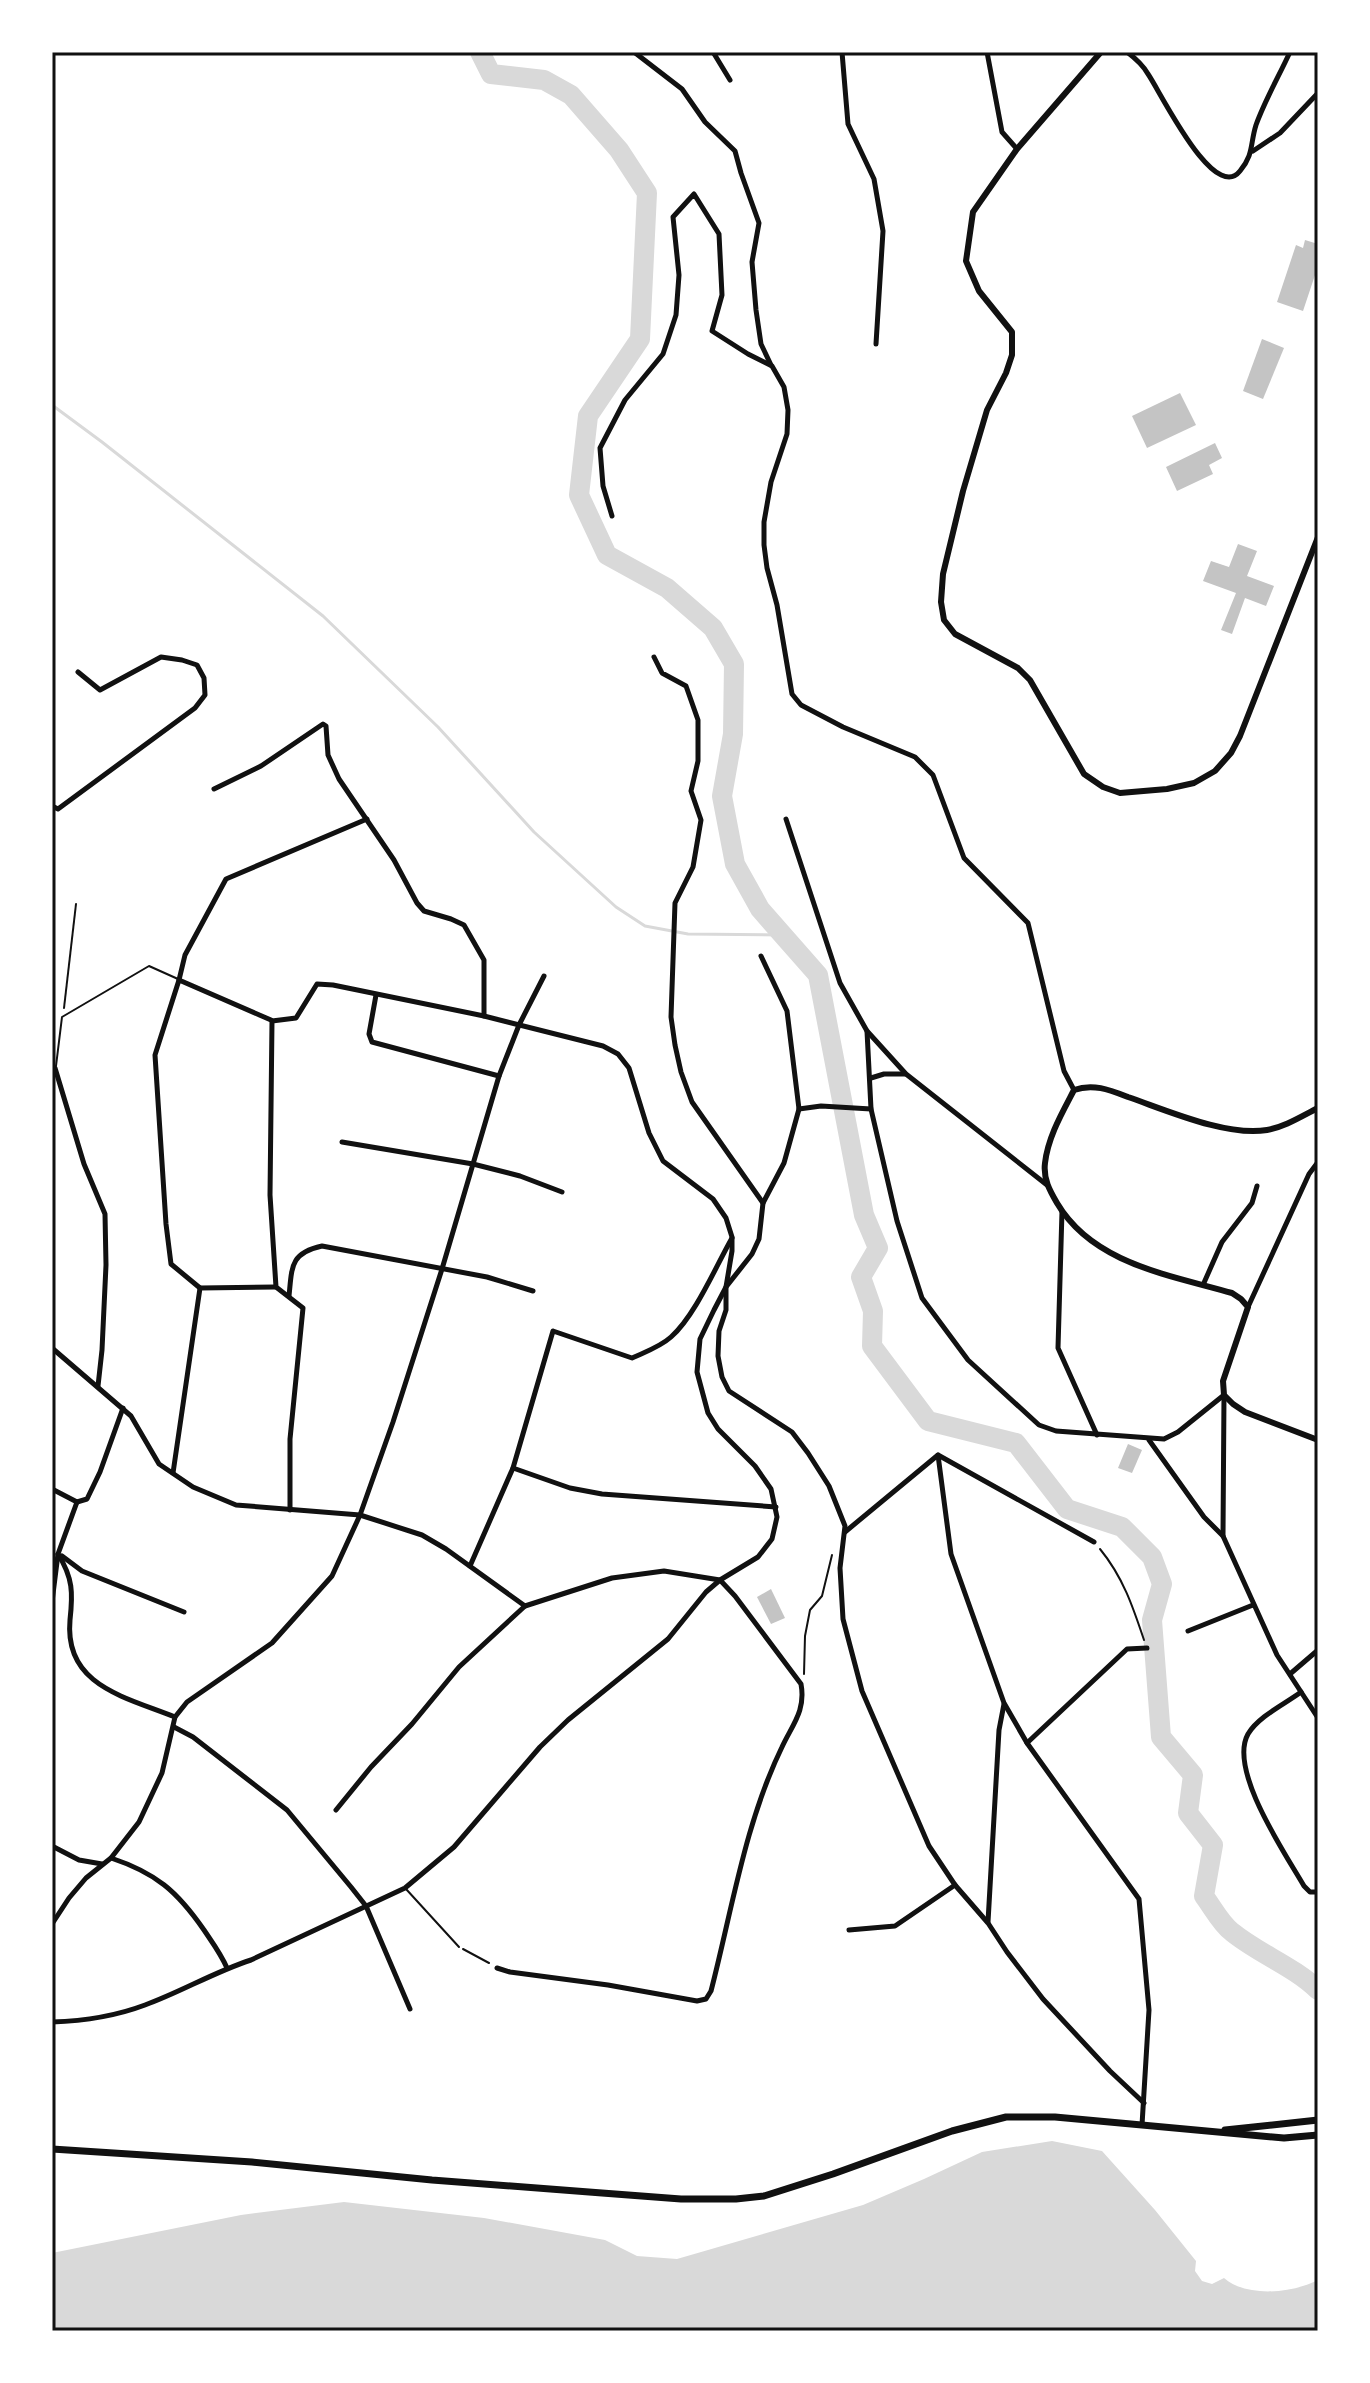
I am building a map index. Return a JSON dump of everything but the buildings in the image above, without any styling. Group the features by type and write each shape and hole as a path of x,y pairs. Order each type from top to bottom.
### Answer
{"main road":[{"path":"52,2149 252,2162 618,2195 736,2199 764,2196 952,2131 1006,2117 1055,2117 1284,2138 1318,2135"},
{"path":"1202,2132 1318,2120"}],"street":[{"path":"634,52 682,89 705,122 735,151 759,223 752,262 756,310 761,344 784,387 787,422 784,445 771,482 764,522 764,545 792,694 801,705 843,727 915,757 933,775 964,858 1028,923 1064,1071 1074,1090"},
{"path":"713,52 730,80"},
{"path":"842,52 848,124 874,179 883,231 876,344"},
{"path":"987,52 1002,132 1017,149"},
{"path":"1101,52 1017,149 973,212 966,261 979,291 1012,332 1012,355 987,410 963,491 943,574 941,602 944,620 955,634 1006,661 1030,680 1084,774 1103,787 1120,793 1167,789 1194,783 1215,771 1231,753 1318,537"},
{"path":"1127,52 1148,72 1179,125 1215,174 1222,177 1235,176 1252,151 1280,133 1318,93"},
{"path":"1252,151 1255,130 1290,52"},
{"path":"612,516 603,486 600,448 625,400 663,354 676,315 678,289 673,217 694,194 719,234 722,295 712,331 772,366"},
{"path":"52,806 58,809 195,708 205,695 204,678 197,665 182,660 161,657 100,690 78,672"},
{"path":"654,657 662,673 686,686 698,720 698,761 691,791 701,820 693,867 675,903 671,1017 675,1045 692,1102 763,1203"},
{"path":"214,789 261,766 323,724 326,726 328,755 339,779 424,911 464,925 484,960 484,1016"},
{"path":"290,1510 290,1439 303,1308 276,1287 200,1288 171,1264 155,1055 185,955 226,879 367,819"},
{"path":"786,819 840,983 867,1031 906,1074 1047,1185"},
{"path":"52,2022 130,2010 162,1998 405,1888 454,1847 540,1747 568,1720 668,1639 706,1592 758,1557 772,1539 777,1517 771,1489 755,1466 718,1429 708,1413 697,1372 700,1339 726,1287 752,1254 759,1239 763,1203 784,1163 799,1109 787,1011 761,956"},
{"path":"52,1924 86,1878 111,1858 129,1837 162,1773 175,1717 187,1702 272,1643 332,1576 360,1515 442,1269 499,1076 519,1025 544,976"},
{"path":"179,980 272,1021 296,1018 317,984 484,1016 603,1046 618,1054 629,1068 649,1133 663,1161 713,1199 726,1218 732,1237 732,1251 726,1310 719,1331 718,1356 722,1377 729,1391 792,1432 829,1486 845,1526 840,1568 843,1619 862,1691 929,1846 955,1885 988,1923 1043,1999 1144,2103"},
{"path":"376,995 369,1034 372,1042 499,1076"},
{"path":"272,1021 270,1195 276,1287"},
{"path":"867,1031 871,1109 885,1177 909,1262 922,1298 968,1360 1039,1425 1056,1431 1164,1439 1178,1432 1224,1395"},
{"path":"55,1068 84,1164 105,1214 106,1265 98,1387"},
{"path":"871,1078 884,1074 906,1074"},
{"path":"1248,1307 1232,1293 1113,1256 1093,1243 1062,1211 1047,1185 1044,1165 1052,1134 1074,1090 1082,1087 1104,1088 1171,1112 1246,1132 1268,1130 1318,1108"},
{"path":"799,1109 821,1106 871,1109"},
{"path":"342,1142 473,1164 520,1176 562,1192"},
{"path":"1223,1536 1223,1381 1248,1307 1309,1174 1318,1162"},
{"path":"1203,1285 1222,1242 1252,1203 1257,1186"},
{"path":"1062,1211 1058,1348 1097,1435"},
{"path":"470,1566 513,1468 553,1331 632,1358 660,1346 685,1320 732,1237"},
{"path":"289,1296 296,1258 307,1249 322,1246 487,1277 533,1291"},
{"path":"173,1474 200,1288"},
{"path":"52,1348 131,1416 159,1464 193,1487 236,1505 360,1515 422,1535 525,1606"},
{"path":"1224,1395 1245,1412 1318,1440"},
{"path":"52,1489 77,1502 87,1499 123,1408"},
{"path":"1148,1439 1204,1517 1223,1536 1277,1655 1318,1718"},
{"path":"844,1533 938,1455"},
{"path":"938,1455 1094,1542"},
{"path":"938,1455 951,1554 1004,1703 1027,1743 1139,1899 1149,2010 1142,2125"},
{"path":"513,1468 570,1488 602,1494 776,1507"},
{"path":"52,1602 58,1554 77,1502"},
{"path":"58,1554 71,1582 71,1649 80,1668 102,1685 175,1717"},
{"path":"58,1554 82,1571 184,1612"},
{"path":"336,1810 459,1667 525,1606 612,1578 664,1571 720,1580 801,1684 803,1695 796,1724 783,1744 758,1803 711,1991 706,1999 697,2001 497,1968"},
{"path":"1188,1631 1253,1605"},
{"path":"1027,1743 1127,1649 1147,1648"},
{"path":"1290,1674 1318,1650"},
{"path":"1301,1692 1262,1720 1248,1735 1243,1756 1249,1787 1304,1886 1310,1892 1318,1892"},
{"path":"988,1923 999,1730 1004,1703"},
{"path":"174,1727 193,1737 287,1810 366,1906 410,2009"},
{"path":"52,1846 79,1860 103,1865"},
{"path":"111,1858 153,1876 174,1892 203,1928 227,1968"},
{"path":"849,1930 895,1926 955,1885"}],"lane":[{"path":"55,1068 62,1017 149,966 179,980"},
{"path":"405,1888 459,1947"}],"path":[{"path":"62,1017 76,904"},
{"path":"1094,1542 1113,1564 1126,1588 1147,1648"},
{"path":"801,1684 805,1672 805,1636 810,1610 822,1596 833,1554"},
{"path":"459,1947 497,1968"}],"shaded area":[{"path":"1052,2141 1102,2151 1196,2261 1195,2271 1202,2281 1212,2284 1224,2278 1245,2289 1270,2291 1296,2288 1318,2280 1318,2331 52,2331 52,2253 241,2215 344,2202 484,2218 605,2240 637,2256 677,2259 863,2205 982,2152"}],"waterway":[{"path":"480,52 491,74 544,80 571,95 619,150 647,193 640,339 588,416 579,495 607,555 667,588 713,628 734,664 733,734 722,796 735,864 760,909 818,975 864,1215 878,1248 861,1277 873,1311 872,1346 928,1421 1016,1443 1067,1509 1122,1527 1152,1557 1162,1584 1152,1620 1161,1737 1193,1775 1188,1813 1213,1845 1204,1896 1232,1932 1318,1990"},
{"path":"52,405 323,616 438,727 534,832 616,907 645,926 688,934 783,935"}]}
